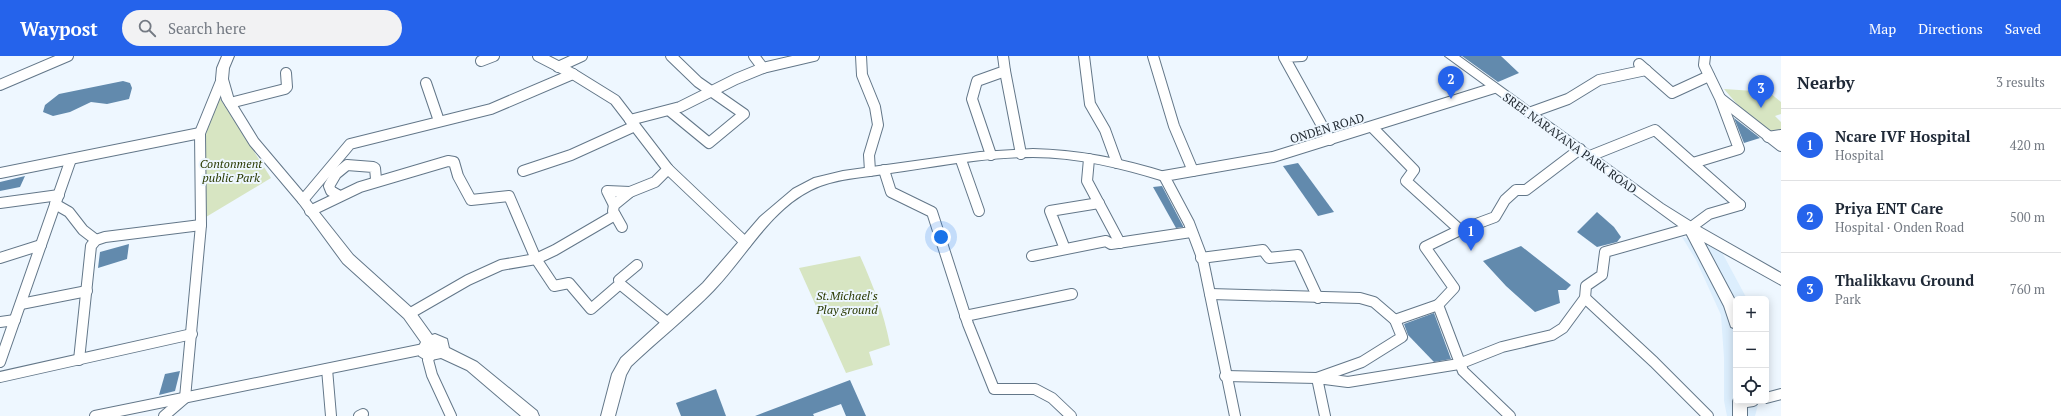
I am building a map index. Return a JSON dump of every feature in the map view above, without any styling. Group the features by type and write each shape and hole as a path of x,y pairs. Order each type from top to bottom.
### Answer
{"main road":[{"path":"228,56 223,68 222,80 230,103 254,142 307,205 348,258 409,314 431,349 472,366 532,416"},
{"name":"SREE NARAYANA PARK ROAD","path":"1451,56 1690,228 1781,280"},
{"path":"608,416 622,368 636,352 719,276 775,209 805,187 827,180 870,171 991,155 1021,154 1068,155 1117,163 1164,176"},
{"path":"1690,228 1731,306 1733,313"}],"street":[{"path":"0,85 68,56"},
{"path":"481,61 494,56"},
{"path":"538,56 573,74 615,100 668,169 746,242"},
{"path":"558,67 582,56"},
{"path":"670,111 709,143 744,114 698,82 671,56"},
{"path":"754,56 763,68"},
{"path":"523,171 571,154 632,123 670,111 710,91 763,68 814,56"},
{"path":"861,56 862,75 875,106 878,125 868,155 870,171"},
{"path":"1003,56 1021,154"},
{"path":"1084,56 1090,104 1105,130 1117,163"},
{"path":"1153,56 1174,126 1193,172"},
{"path":"1302,56 1284,57 1330,140"},
{"path":"1693,163 1739,149 1720,98 1704,65 1705,56"},
{"path":"1529,113 1568,99 1599,80 1642,67 1672,93 1709,76"},
{"path":"991,155 972,99 977,81 1005,71"},
{"path":"230,103 285,89 287,87 286,73"},
{"path":"307,205 350,144 439,120 491,109 509,99 573,74"},
{"path":"164,416 185,398 201,224 200,133 222,80"},
{"path":"426,83 439,120"},
{"name":"ONDEN ROAD","path":"1164,176 1273,158 1494,88"},
{"path":"1720,98 1781,146"},
{"path":"1372,127 1414,170 1406,181 1460,230"},
{"path":"1225,376 1317,378 1348,382 1459,364 1502,347 1552,335 1563,328 1585,298 1586,286 1602,275 1605,252 1690,228 1709,214 1740,205 1655,130 1585,152 1526,190 1516,190 1505,200 1495,217 1460,230 1425,248 1454,288 1438,304 1395,320"},
{"path":"0,174 200,133"},
{"path":"1768,137 1781,135"},
{"path":"0,362 71,159"},
{"path":"1090,159 1087,181 1120,243"},
{"path":"961,160 979,210"},
{"path":"307,205 376,180 448,161 454,162 458,176 471,200 505,195 509,196 536,259 554,286 569,284 591,309 620,284 619,280 637,265"},
{"path":"338,195 331,191 329,186 336,174 347,165 375,168 376,180"},
{"path":"409,314 468,280 501,265 536,259 555,250 615,210 630,192 655,182 668,169"},
{"path":"884,170 892,192 932,212 950,263 965,316 994,389 1002,390 1031,388 1041,391 1071,416"},
{"path":"1164,176 1181,205 1201,258 1210,294 1225,376 1235,416"},
{"path":"622,227 606,191 615,190 630,192"},
{"path":"0,203 57,200 69,212 83,230 96,240"},
{"path":"1065,249 1050,210 1099,203"},
{"path":"79,360 91,246 96,240 105,237 201,224"},
{"path":"1032,256 1106,241 1111,244 1191,232"},
{"path":"0,258 41,245"},
{"path":"1201,258 1263,250 1269,258 1298,255 1318,298"},
{"path":"620,284 668,323"},
{"path":"21,304 87,291"},
{"path":"965,316 1072,294"},
{"path":"1210,294 1318,298 1345,297 1368,300 1380,307 1395,320 1402,337 1362,362 1317,378"},
{"path":"1585,298 1654,362 1708,416"},
{"path":"1438,304 1459,364 1468,378 1510,416"},
{"path":"0,322 15,320"},
{"path":"0,377 192,334"},
{"path":"96,416 431,349 428,360 432,375 451,416"},
{"path":"327,369 330,416"},
{"path":"1317,378 1325,416"},
{"path":"1769,397 1781,394"}],"shaded area":[{"path":"1682,237 1718,245 1745,296 1733,296 1733,404 1758,404 1755,416 1727,416 1724,401 1724,358 1721,315 1696,260"}],"green space":[{"path":"1724,89 1769,92 1781,102 1781,114 1775,116 1781,122 1781,132 1769,133 1749,118"},
{"name":"Contonment public Park","path":"219,97 271,178 206,217 204,171 206,135 208,119"},
{"name":"St.Michael's Play ground","path":"860,256 878,299 890,345 869,352 873,365 846,373 799,268"}],"building":[{"path":"1462,56 1501,56 1519,73 1498,82"},
{"path":"123,81 130,83 132,88 129,99 107,104 91,102 70,112 53,116 43,112 45,105 59,94"},
{"path":"1734,118 1760,138 1744,143"},
{"path":"1298,163 1334,212 1318,216 1283,166"},
{"path":"25,176 20,187 0,191 0,182"},
{"path":"1162,186 1183,227 1176,228 1153,187"},
{"path":"1597,212 1614,227 1621,237 1617,242 1597,247 1577,232"},
{"path":"129,244 127,259 98,268 100,252"},
{"path":"1521,246 1571,285 1566,290 1558,290 1560,303 1535,312 1506,286 1483,261"},
{"path":"1434,313 1451,359 1434,362 1408,335 1404,324"},
{"path":"180,371 175,391 159,395 165,374"},
{"path":"850,380 866,416 846,416 841,404 813,414 814,416 755,416"},
{"path":"716,389 726,416 681,416 676,403"}],"place":[{"name":"Priya ENT Care","path":"1451,99"},
{"name":"Thalikkavu Ground","path":"1761,108"},
{"name":"Ncare IVF Hospital","path":"1471,251"}]}
